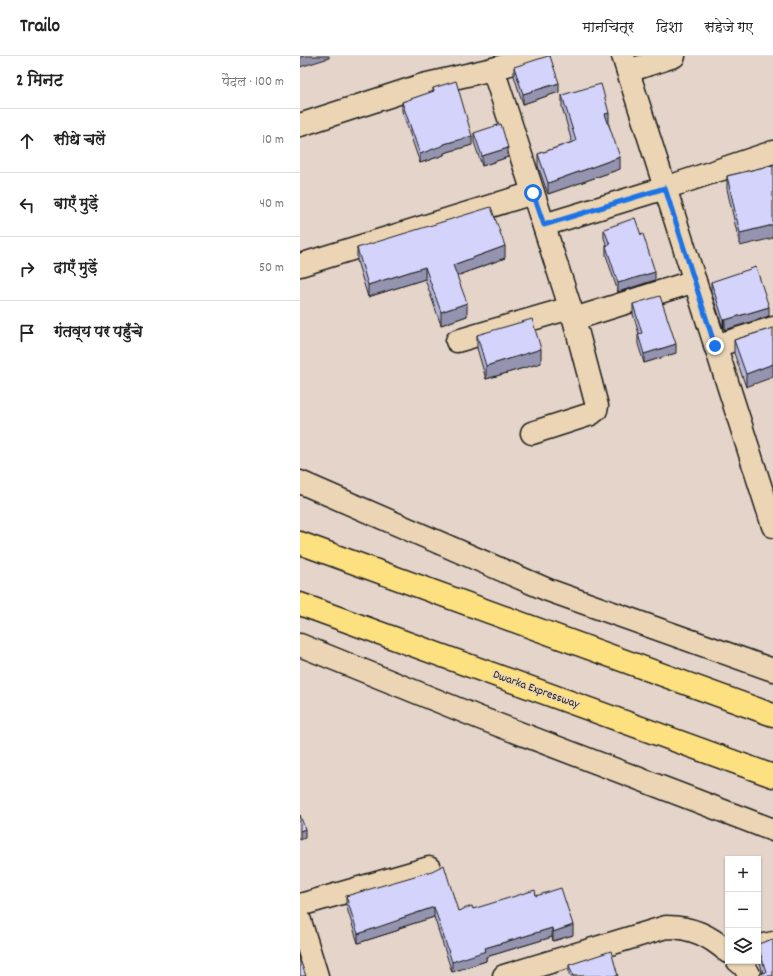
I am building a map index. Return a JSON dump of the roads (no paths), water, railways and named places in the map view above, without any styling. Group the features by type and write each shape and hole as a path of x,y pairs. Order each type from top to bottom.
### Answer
{"highway":[{"path":"300,543 773,715"},
{"name":"Dwarka Expressway","path":"300,604 773,776"}],"street":[{"path":"300,125 423,85 493,69 538,56"},
{"path":"674,56 625,63 715,346 771,504 773,526"},
{"path":"493,69 572,313 597,408 591,414 532,433"},
{"path":"544,225 665,188 773,152"},
{"path":"300,265 533,193"},
{"path":"457,341 695,281"},
{"path":"715,346 773,328"},
{"path":"300,482 548,590 773,670"},
{"path":"300,645 480,718 773,830"},
{"path":"300,905 429,868"},
{"path":"300,921 317,976"},
{"path":"504,976 666,927 691,929 705,935 725,947"},
{"path":"742,964 750,976"}],"lane":[{"path":"761,940 773,938"}]}
